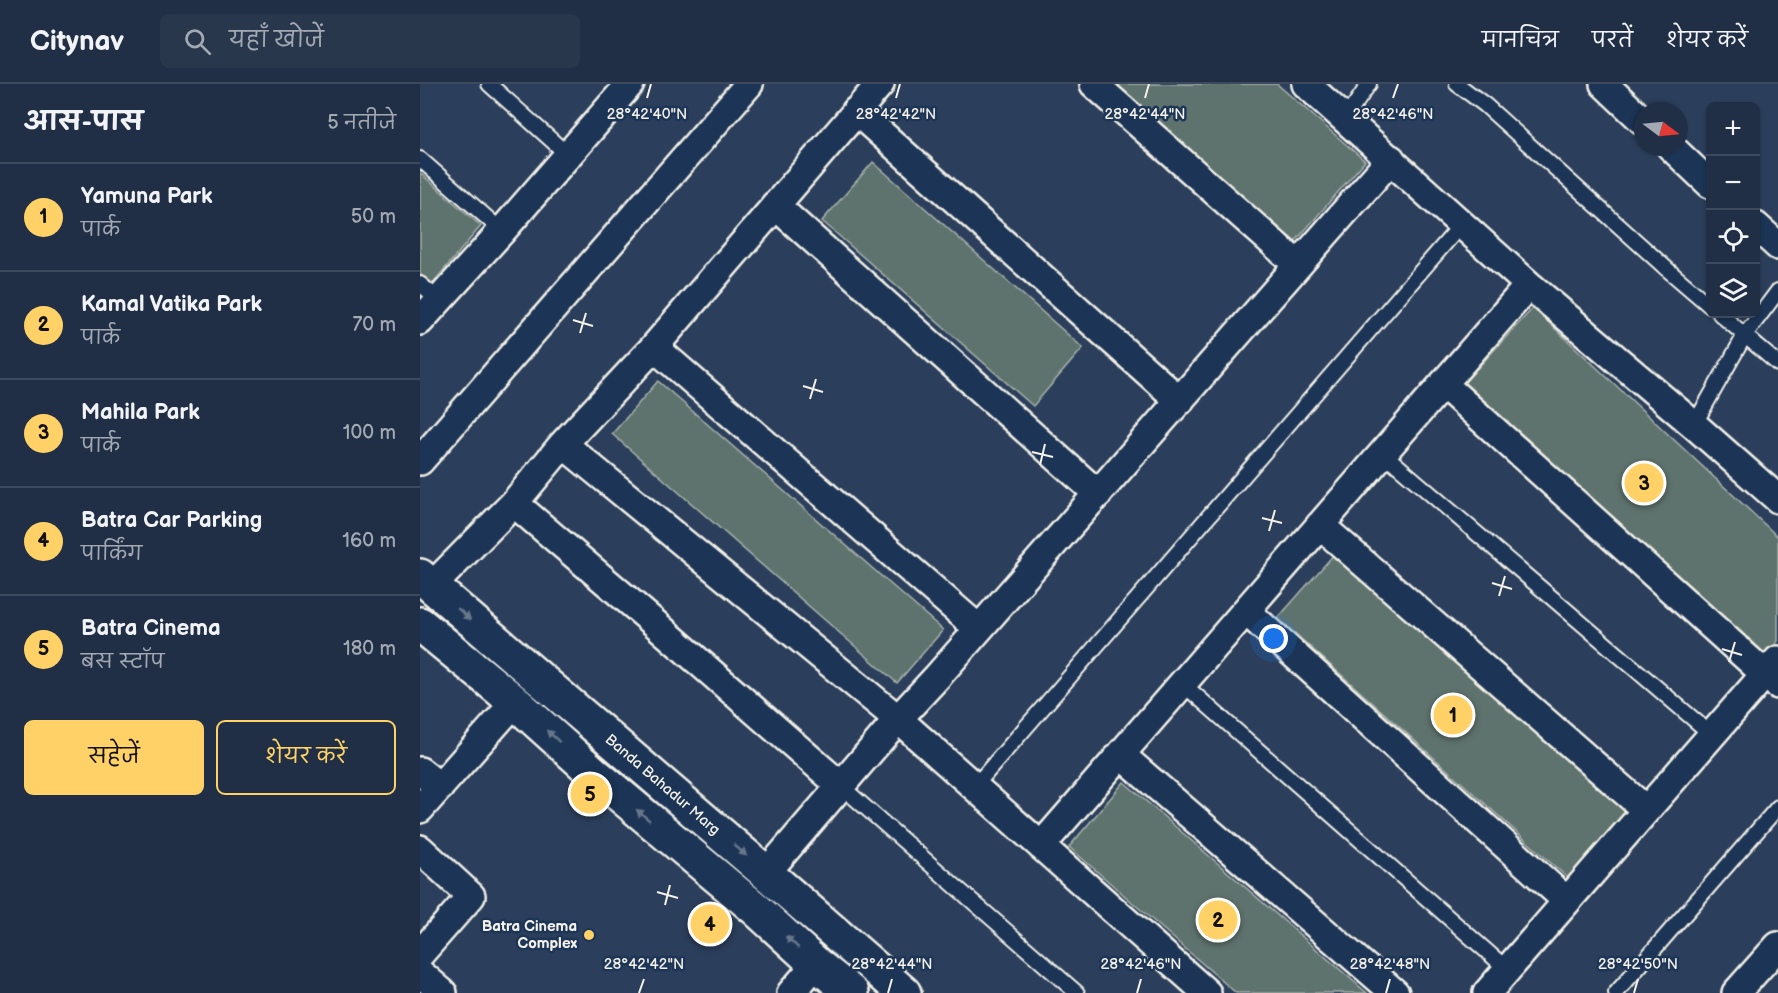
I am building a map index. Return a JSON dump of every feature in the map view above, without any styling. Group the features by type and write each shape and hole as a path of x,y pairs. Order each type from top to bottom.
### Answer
{"street":[{"path":"420,321 429,292 502,231 630,84"},
{"path":"420,461 749,84"},
{"path":"426,581 514,503 563,444 654,347 880,84"},
{"path":"1094,84 1298,265"},
{"path":"1306,84 1529,285 1778,499"},
{"path":"1604,84 1634,112"},
{"path":"856,111 1180,401"},
{"path":"1680,156 1706,180"},
{"path":"766,873 898,719 1391,159"},
{"path":"775,205 1098,494"},
{"path":"1760,230 1778,246"},
{"path":"1041,846 1529,285"},
{"path":"654,347 979,629"},
{"path":"1443,384 1774,673 1712,735 1487,993"},
{"path":"563,444 898,719 1207,993"},
{"path":"514,503 841,786"},
{"path":"1320,525 1646,810"},
{"name":"Banda Bahadur Marg","path":"426,581 904,993"},
{"path":"1246,611 1567,901"},
{"path":"420,624 515,702 596,775 852,993"},
{"path":"420,809 430,779 515,702"},
{"path":"1121,755 1395,993"},
{"path":"420,849 471,896 420,954"},
{"path":"1736,993 1774,956"},
{"path":"791,993 816,964"},
{"path":"420,973 443,993"}],"lane":[{"path":"489,84 568,155"},
{"path":"1345,119 1369,84"},
{"path":"1457,84 1485,105 1706,303"},
{"path":"420,159 502,231"},
{"path":"975,786 1461,225"},
{"path":"1694,425 1745,335 1778,291"},
{"path":"1725,318 1778,364"},
{"path":"1383,453 1712,735"},
{"path":"1183,684 1508,970"},
{"path":"841,786 1077,993"},
{"path":"1616,993 1778,807"}],"green space":[{"path":"1112,84 1277,84 1365,161 1293,244"},
{"path":"873,162 1083,348 1033,406 822,221"},
{"path":"420,173 481,226 432,284 420,274"},
{"path":"1533,308 1778,537 1778,641 1762,661 1462,385"},
{"path":"658,381 943,630 897,683 612,434"},
{"path":"1336,552 1631,812 1570,880 1278,618"},
{"path":"1124,782 1367,993 1236,993 1069,847"}],"place":[{"name":"Mahila Park","path":"1644,483"},
{"name":"Yamuna Park","path":"1453,715"},
{"name":"Batra Cinema","path":"590,794"},
{"name":"Kamal Vatika Park","path":"1218,920"},
{"name":"Batra Car Parking","path":"710,924"},
{"name":"Batra Cinema Complex","path":"589,935"}]}
